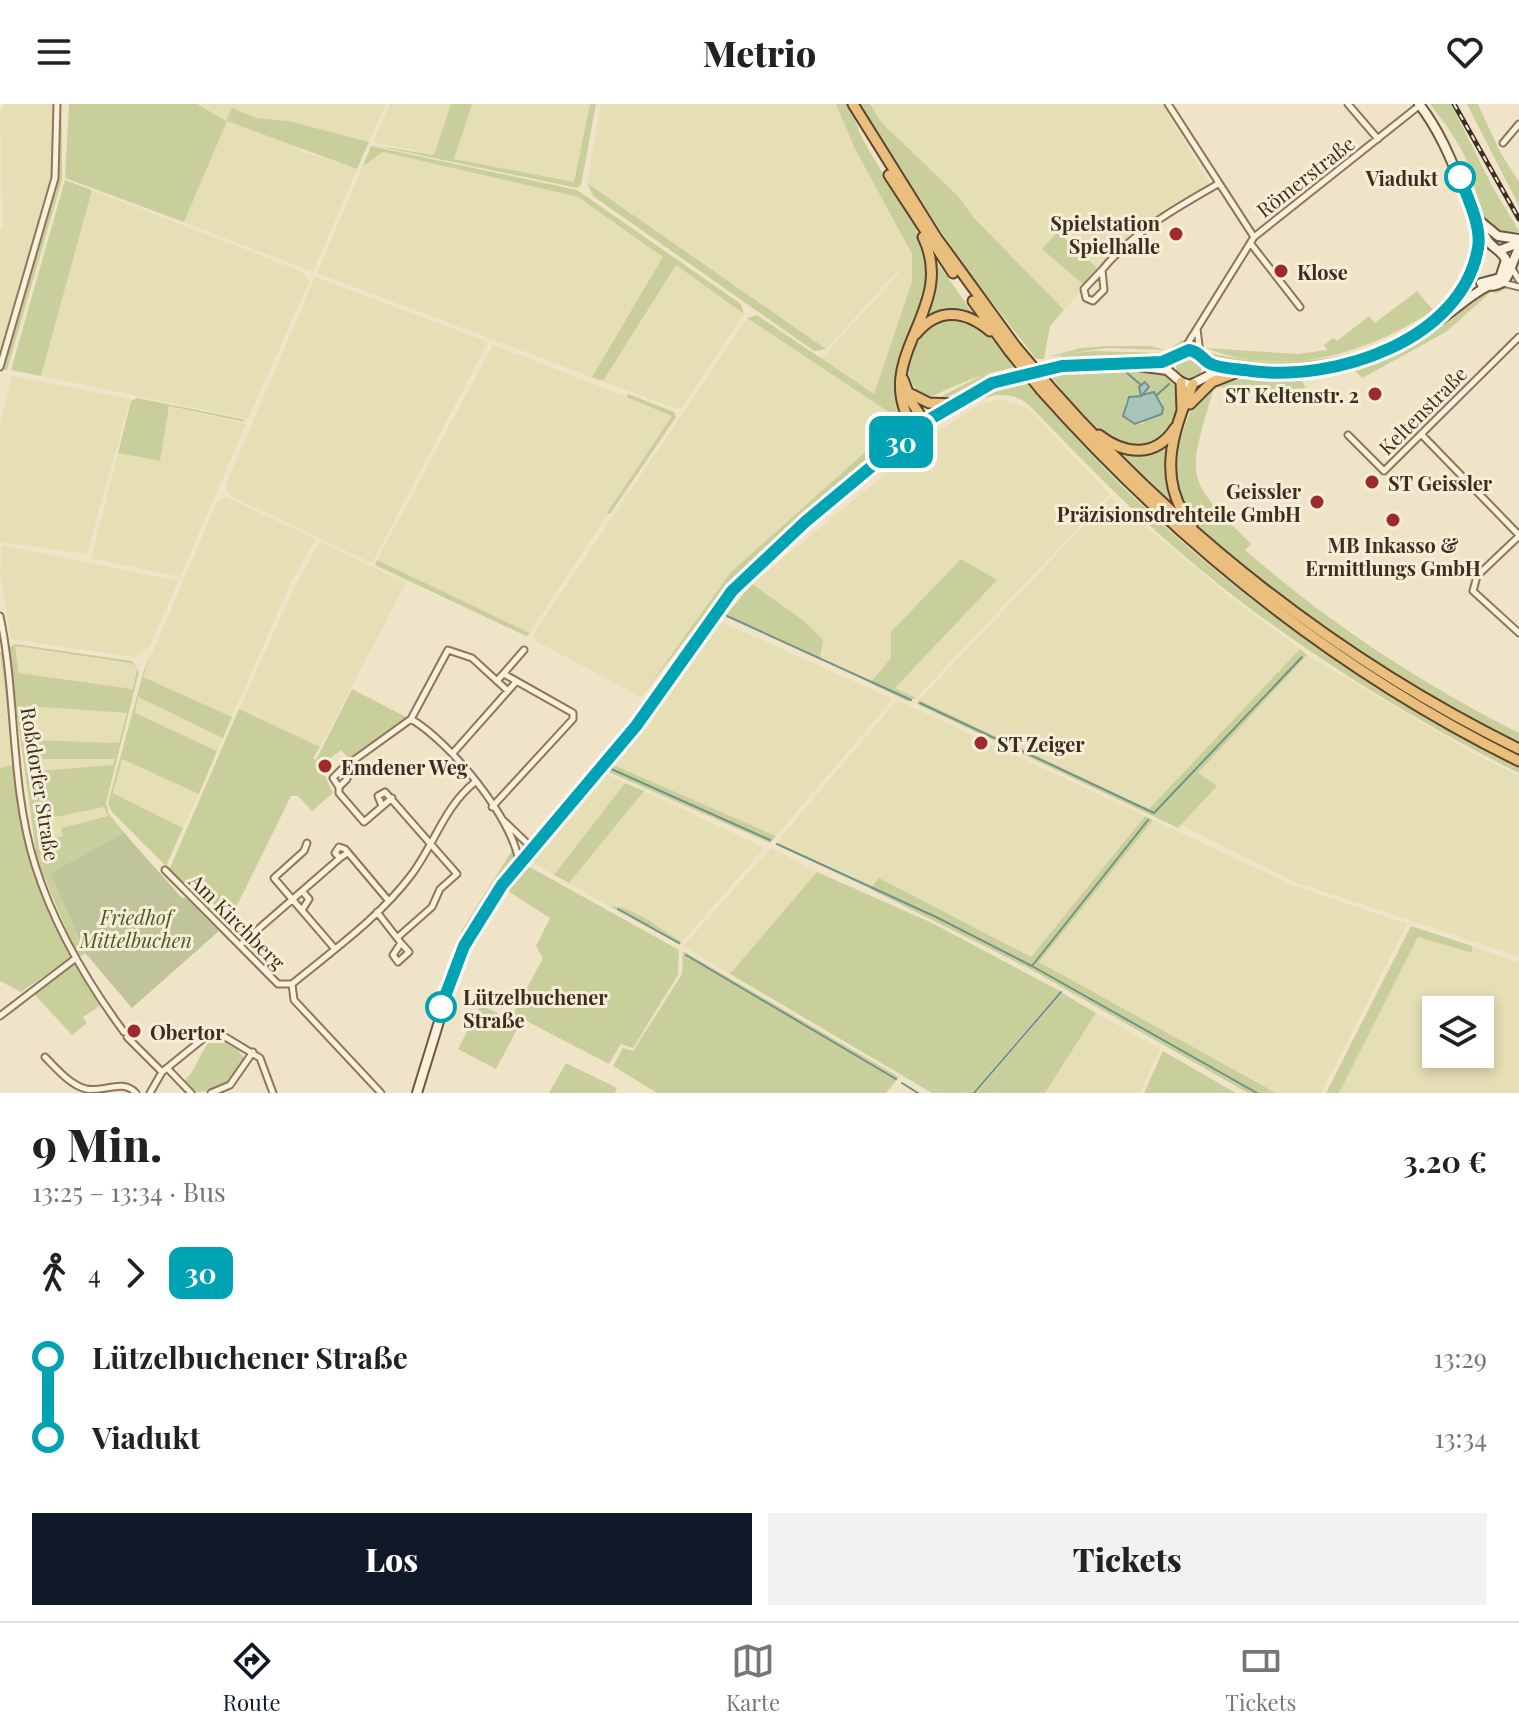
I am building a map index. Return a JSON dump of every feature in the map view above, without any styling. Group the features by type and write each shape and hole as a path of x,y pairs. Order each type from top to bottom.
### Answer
{"highway":[{"path":"855,108 865,134 914,216 1013,349 1131,486 1262,600 1390,689 1519,761"},
{"path":"855,108 953,264 1013,349"},
{"path":"914,216 930,253 933,280 928,304 909,342 902,372 902,400 915,430"},
{"path":"909,342 933,318 960,314 980,323 1013,349"},
{"path":"902,372 909,393 925,422"},
{"path":"1085,426 1115,446 1139,451 1161,444 1207,385 1235,373"},
{"path":"1177,378 1181,416"},
{"path":"1193,384 1169,460 1171,488 1179,509 1204,540"},
{"path":"1045,388 1162,505 1333,641 1435,705 1519,749"},
{"path":"909,393 929,403 953,404"}],"main road":[{"path":"1136,364 1193,384 1214,373 1300,370 1338,365 1375,354 1429,326 1484,284 1500,278 1506,260 1473,212 1451,154 1419,104"},
{"path":"1473,212 1492,232 1519,241"},
{"path":"1429,326 1455,300 1473,273 1472,262 1477,253 1473,212"},
{"path":"1477,253 1519,241"},
{"path":"1473,273 1484,284 1502,283 1512,269 1519,249"},
{"path":"417,1093 457,963 481,916 519,862 636,726 732,591 861,474 925,422 953,404 992,383 1047,368 1108,362 1162,362 1181,353 1249,371"},
{"path":"1177,378 1173,364 1181,353"},
{"path":"1202,357 1204,377"}],"street":[{"path":"0,367 55,178 57,104"},
{"path":"1168,104 1252,240"},
{"path":"1348,104 1378,139"},
{"name":"Römerstraße","path":"1181,353 1252,240 1419,104"},
{"path":"1503,143 1519,124"},
{"path":"1102,270 1104,290 1100,298 1093,301 1086,298 1084,289 1102,270 1157,220 1218,184"},
{"name":"Römerstraße","path":"1252,240 1300,307"},
{"path":"1506,260 1519,280"},
{"path":"1502,283 1519,287"},
{"path":"1198,324 1202,357"},
{"name":"Keltenstraße","path":"1348,435 1384,471 1519,337"},
{"path":"1421,434 1519,536 1477,576 1473,591 1519,633"},
{"name":"Roßdorfer Straße","path":"0,616 34,864 76,958 105,1009 126,1035 191,1093"},
{"path":"392,798 364,822 339,793 333,778 411,719 448,650 472,658 508,691"},
{"path":"497,681 524,650"},
{"path":"492,807 573,719 569,709 515,683 504,674"},
{"path":"453,753 515,683"},
{"path":"411,719 453,753 475,782 497,814 517,851 519,862"},
{"path":"339,787 347,779 343,768"},
{"path":"292,984 377,912 412,875 455,800 475,782"},
{"path":"377,912 400,940 432,907 440,889 457,874 392,798 380,793 377,799 382,806"},
{"path":"497,814 531,847"},
{"path":"307,843 304,851 274,878 335,949"},
{"path":"240,945 340,858 336,849 342,847 388,900"},
{"name":"Am Kirchberg","path":"165,870 278,984 292,984 294,1000 381,1093"},
{"path":"302,891 309,899 302,910"},
{"path":"0,1016 76,958"},
{"path":"150,1093 164,1070 209,1034 217,1032 253,1052 263,1062 273,1093"},
{"path":"211,1093 228,1087 253,1052"},
{"path":"45,1057 67,1078 92,1091 121,1085 134,1091"}],"shaded area":[{"path":"5,104 55,104 53,177 0,362 0,230 3,226 0,112"},
{"path":"197,104 386,104 369,142 289,121 256,118 233,108 304,152 357,169 313,272 184,222 226,121"},
{"path":"390,104 451,104 434,155 373,142"},
{"path":"472,104 590,104 575,182 453,159"},
{"path":"601,104 836,104 854,147 912,254 912,282 874,394 816,358 825,355 899,273 826,349 587,183"},
{"path":"870,104 1162,104 1210,184 1128,239 1099,270 1059,232 1085,286 1064,310 974,218 957,195 882,123"},
{"path":"382,152 578,197 664,257 592,377 317,273 363,166"},
{"path":"92,190 303,272 309,282 248,419 41,376"},
{"path":"676,265 744,314 682,408 676,409 603,381"},
{"path":"315,277 488,342 372,563 231,496 225,487"},
{"path":"747,318 901,420 731,572 641,697 536,641 534,633"},
{"path":"493,345 673,415 530,633 377,560"},
{"path":"12,376 130,399 87,554 0,542 0,424"},
{"path":"1000,399 1027,408 1110,494 916,698 895,688 997,579 891,658 870,683 820,660 824,651 752,584 936,432 978,406"},
{"path":"168,406 246,424 180,577 91,558 118,453 160,461"},
{"path":"225,497 316,539 292,580 232,717 142,677 217,502"},
{"path":"1111,497 1231,598 1300,649 1149,809 919,700"},
{"path":"320,542 406,583 320,747 239,709 297,582"},
{"path":"2,545 178,581 149,648 134,657 11,639 0,574"},
{"path":"717,620 893,699 776,836 609,763 622,747 629,750"},
{"path":"15,646 131,663 137,669 133,689 19,673"},
{"path":"1307,655 1476,755 1519,776 1519,957 1295,882 1181,825 1216,786 1198,773"},
{"path":"0,658 14,765 0,768"},
{"path":"138,696 223,738 217,751 134,713"},
{"path":"897,700 1145,816 1031,957 880,879 870,889 775,844"},
{"path":"25,706 128,713 119,743 32,740"},
{"path":"35,758 115,759 114,765 36,771"},
{"path":"122,759 199,794 183,828 113,793"},
{"path":"608,775 625,783 554,875 533,863 589,791"},
{"path":"644,791 764,848 682,942 647,922 638,912 609,906 569,883"},
{"path":"104,807 109,815 62,828 63,836 44,841 41,820"},
{"path":"1153,820 1292,885 1407,924 1321,1093 1276,1093 1039,962"},
{"path":"771,848 817,872 730,974 683,946"},
{"path":"1418,937 1471,953 1472,946 1519,963 1519,1093 1339,1093"},
{"path":"1096,1013 1160,1049 1140,1093 1045,1093"}],"green space":[{"path":"69,104 197,104 226,121 232,108 256,118 289,121 369,142 357,169 227,121 184,222 65,178"},
{"path":"451,104 472,104 454,159 574,182 590,104 596,104 581,185 577,188 372,145 434,155"},
{"path":"836,104 849,104 860,134 913,222 926,256 929,285 898,362 898,387 906,420 734,577 641,697 731,572 901,420 747,318 757,315 874,394 912,282 912,254 854,147"},
{"path":"859,104 870,104 882,123 957,195 974,218 1064,310 1050,326 1044,359 1036,359 960,261"},
{"path":"1430,104 1451,104 1493,188 1519,231 1505,233 1494,229 1487,221 1463,154"},
{"path":"1467,104 1478,104 1500,152 1519,182 1519,206"},
{"path":"62,113 62,180 7,370 3,369 57,178"},
{"path":"371,146 577,190 741,304 744,314 676,265 603,381 592,377 663,257 578,197 383,152 363,166"},
{"path":"65,180 92,190 41,376 11,370"},
{"path":"587,183 826,349 814,351 593,196"},
{"path":"1058,232 1099,270 1085,286 1042,249"},
{"path":"936,261 975,316 951,310 924,320 934,295"},
{"path":"1510,286 1496,294 1492,291 1446,332 1362,378 1352,368 1300,378 1306,388 1269,391 1218,387 1213,391 1196,461 1197,476 1203,490 1251,544 1245,550 1309,602 1376,650 1446,694 1519,733 1519,744 1379,665 1280,595 1196,525 1180,497 1176,475 1179,442 1188,418 1197,400 1212,386 1233,379 1292,375 1373,355 1455,305 1493,288"},
{"path":"1417,291 1433,310 1408,326 1353,350 1294,361 1265,361 1235,357 1206,348 1298,354 1327,350 1324,345 1333,338 1337,341 1369,316 1375,323"},
{"path":"1444,303 1414,329 1385,345 1323,361 1290,364 1216,362 1207,357 1199,342 1206,352 1241,359 1315,359 1352,353 1387,341 1419,324"},
{"path":"942,318 967,323 984,332 1014,367 984,375 1017,371 978,382 944,399 932,401 981,376 928,400 914,387 908,360 920,333"},
{"path":"1185,340 1164,358 1107,358 1040,364 1066,354 1094,351 1165,353"},
{"path":"1151,346 1165,350 1106,348 1048,357 1080,348"},
{"path":"1189,354 1198,358 1202,367 1198,376 1189,380 1180,376 1176,367 1180,358"},
{"path":"1087,367 1165,372 1177,396 1172,423 1155,443 1127,447 1104,435 1082,416 1047,372","holes":["1145,382 1142,395 1154,392 1163,404 1142,424 1128,421 1125,402 1129,397 1141,396 1139,387"]},
{"path":"1021,377 1128,492 1217,572 1362,678 1519,765 1519,773 1372,691 1230,593 1186,558 1115,493 1029,405 1010,396 994,396 974,402 934,427 800,536 760,573 723,614 720,611 784,546 913,438 975,397"},
{"path":"628,394 674,412 676,417 610,514 607,513 672,416 627,397"},
{"path":"137,398 245,422 169,406 160,461 118,453 131,401"},
{"path":"906,423 897,438 738,580 648,698 736,578"},
{"path":"1169,441 1166,477 1173,506 1120,454 1155,452"},
{"path":"961,559 997,580 895,688 916,698 907,701 870,683 891,658 891,632"},
{"path":"377,560 530,633 526,636 375,565"},
{"path":"752,584 804,621 823,640 820,660 725,616"},
{"path":"715,618 717,620 628,751 622,747"},
{"path":"15,644 132,661 139,672 106,803 109,814 138,849 123,834 50,873 86,954 78,957 37,860 8,648","holes":["15,646 131,663 137,669 133,689 19,673","26,706 127,713 119,743 32,740","35,759 115,759 113,765 36,771","104,807 108,816 61,828 63,836 45,841 41,820"]},
{"path":"1300,649 1307,655 1198,773 1217,786 1178,828 917,704 919,700 1149,809"},
{"path":"0,652 4,653 33,864 74,956 21,992 0,981 0,768 14,764"},
{"path":"151,653 143,677 232,717 223,738 138,697 135,713 217,751 199,794 122,759 113,793 183,828 166,866 111,811 108,803 143,673"},
{"path":"352,689 406,717 349,759 341,750 320,766 333,793 312,811 298,796 291,796 226,928 216,919 220,910 201,893 197,900 169,870 239,709 320,747 313,758 316,760"},
{"path":"642,705 627,729 544,826"},
{"path":"609,763 776,836 770,843 604,770"},
{"path":"600,774 608,775 589,791 533,863 533,856"},
{"path":"625,783 644,791 569,883 554,875"},
{"path":"1145,816 1153,820 1039,962 1276,1093 1248,1093 1032,970 870,889 879,878 1031,957"},
{"name":"Friedhof Mittelbuchen","path":"124,833 182,898 186,898 219,931 132,1008 86,954 50,873"},
{"path":"513,849 515,859 470,925 450,969 462,930"},
{"path":"528,866 679,950 678,975 633,1048 621,1044 609,1064 513,1014 543,958 536,946 550,918 505,889"},
{"path":"817,872 932,923 1060,991 972,1093 932,1093 730,974"},
{"path":"609,906 638,914 682,942 680,945"},
{"path":"1411,926 1472,946 1472,953 1418,937 1339,1093 1326,1093"},
{"path":"683,951 899,1077 886,1093 657,1093 613,1066 623,1048 633,1051 682,974"},
{"path":"74,964 100,1006 83,1017 87,1023 72,1035 33,993"},
{"path":"1062,993 1096,1013 1045,1093 976,1093"},
{"path":"481,1005 520,1024 496,1069 458,1049"},
{"path":"216,1036 234,1045 244,1058 225,1088 194,1093 184,1081"},
{"path":"1163,1051 1236,1093 1144,1093"},
{"path":"566,1063 617,1088 615,1093 549,1093"}],"water":[{"path":"1145,382 1149,387 1142,395 1154,392 1163,408 1162,414 1135,424 1123,416 1129,397 1141,396 1139,387"}],"waterway":[{"path":"1127,373 1141,385"},
{"path":"1157,395 1169,384"},
{"path":"727,616 911,700"},
{"path":"920,703 1154,813 1302,657"},
{"path":"609,768 770,840"},
{"path":"1032,966 1148,820"},
{"path":"777,844 936,917 1032,966 1257,1093"},
{"path":"618,909 679,943"},
{"path":"686,955 896,1079"},
{"path":"974,1093 1061,992"},
{"path":"902,1083 918,1093"}],"railway":[{"path":"1454,104 1519,219"}],"bus line":[{"name":"30","path":"441,1007 464,946 502,885 636,726 670,674 732,591 805,522 911,433 978,389 1047,368 1108,362 1162,362 1189,350 1200,353 1213,364 1249,371 1281,372 1338,365 1375,354 1429,326 1455,300 1471,278 1478,238 1473,212 1460,177"}],"place":[{"name":"Viadukt","path":"1460,177"},
{"name":"Spielstation Spielhalle","path":"1176,234"},
{"name":"Klose","path":"1281,271"},
{"name":"ST Keltenstr. 2","path":"1375,394"},
{"name":"ST Geissler","path":"1372,482"},
{"name":"Geissler Präzisionsdrehteile GmbH","path":"1317,502"},
{"name":"MB Inkasso & Ermittlungs GmbH","path":"1393,520"},
{"name":"ST Zeiger","path":"981,743"},
{"name":"Emdener Weg","path":"325,766"},
{"name":"Lützelbuchener Straße","path":"441,1007"},
{"name":"Obertor","path":"134,1031"}]}
